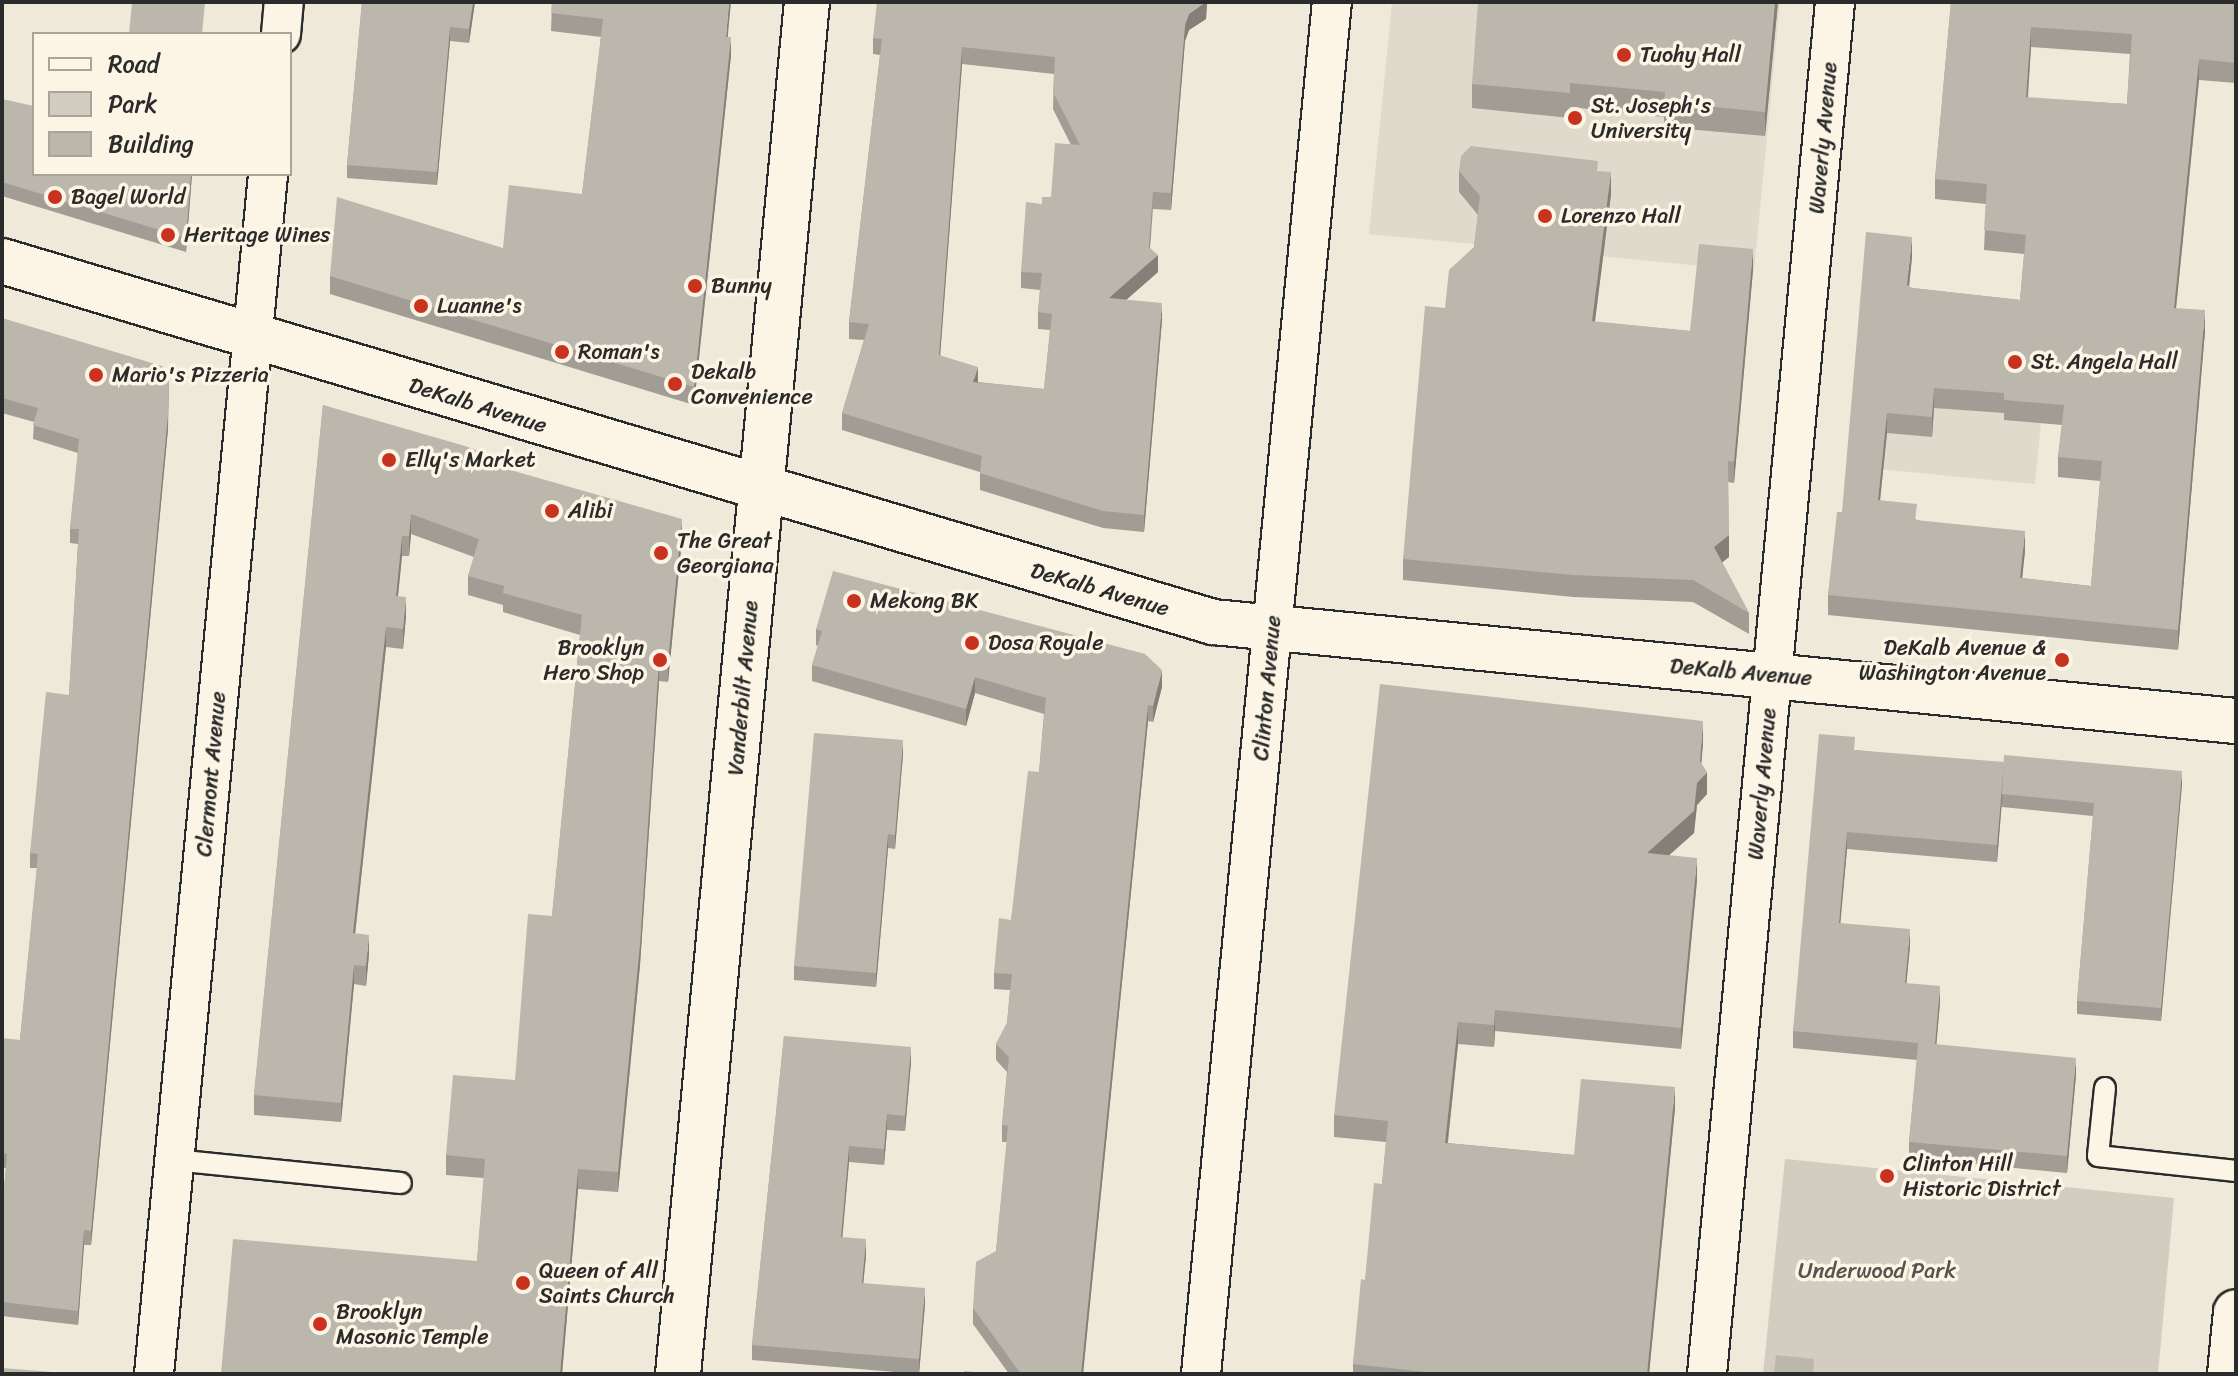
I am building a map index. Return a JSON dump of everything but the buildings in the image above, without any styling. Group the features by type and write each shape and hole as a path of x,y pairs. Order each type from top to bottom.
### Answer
{"main road":[{"name":"Vanderbilt Avenue","path":"678,1374 807,2"},
{"name":"DeKalb Avenue","path":"2,261 761,490 1213,622 2236,721"},
{"path":"2230,1374 2236,1312"}],"street":[{"path":"281,32 284,2"},
{"name":"Clinton Avenue","path":"1201,1374 1332,2"},
{"name":"Waverly Avenue","path":"1707,1374 1835,2"},
{"name":"Clermont Avenue","path":"154,1374 268,176"}],"lane":[{"path":"2105,1088 2098,1156 2236,1171"},
{"path":"174,1160 401,1183"}],"shaded area":[{"name":"St. Joseph's University","path":"1392,2 1780,2 1754,271 1369,234"},
{"path":"2030,314 2205,331 2196,424 2041,423 2035,484 1846,466"}],"green space":[{"name":"Underwood Park","path":"1785,1159 2174,1198 2158,1374 1763,1374"}],"place":[{"name":"Tuohy Hall","path":"1624,55"},
{"name":"St. Joseph's University","path":"1575,118"},
{"name":"Bagel World","path":"55,197"},
{"name":"Lorenzo Hall","path":"1545,216"},
{"name":"Heritage Wines","path":"168,235"},
{"name":"Bunny","path":"695,286"},
{"name":"Luanne's","path":"421,306"},
{"name":"Roman's","path":"562,352"},
{"name":"St. Angela Hall","path":"2015,362"},
{"name":"Mario's Pizzeria","path":"96,375"},
{"name":"Dekalb Convenience","path":"675,384"},
{"name":"Elly's Market","path":"389,460"},
{"name":"Alibi","path":"552,511"},
{"name":"The Great Georgiana","path":"661,553"},
{"name":"Mekong BK","path":"854,601"},
{"name":"Dosa Royale","path":"972,643"},
{"name":"Brooklyn Hero Shop","path":"660,660"},
{"name":"DeKalb Avenue & Washington Avenue","path":"2062,660"},
{"name":"Clinton Hill Historic District","path":"1887,1176"},
{"name":"Queen of All Saints Church","path":"523,1283"},
{"name":"Brooklyn Masonic Temple","path":"320,1324"}]}
